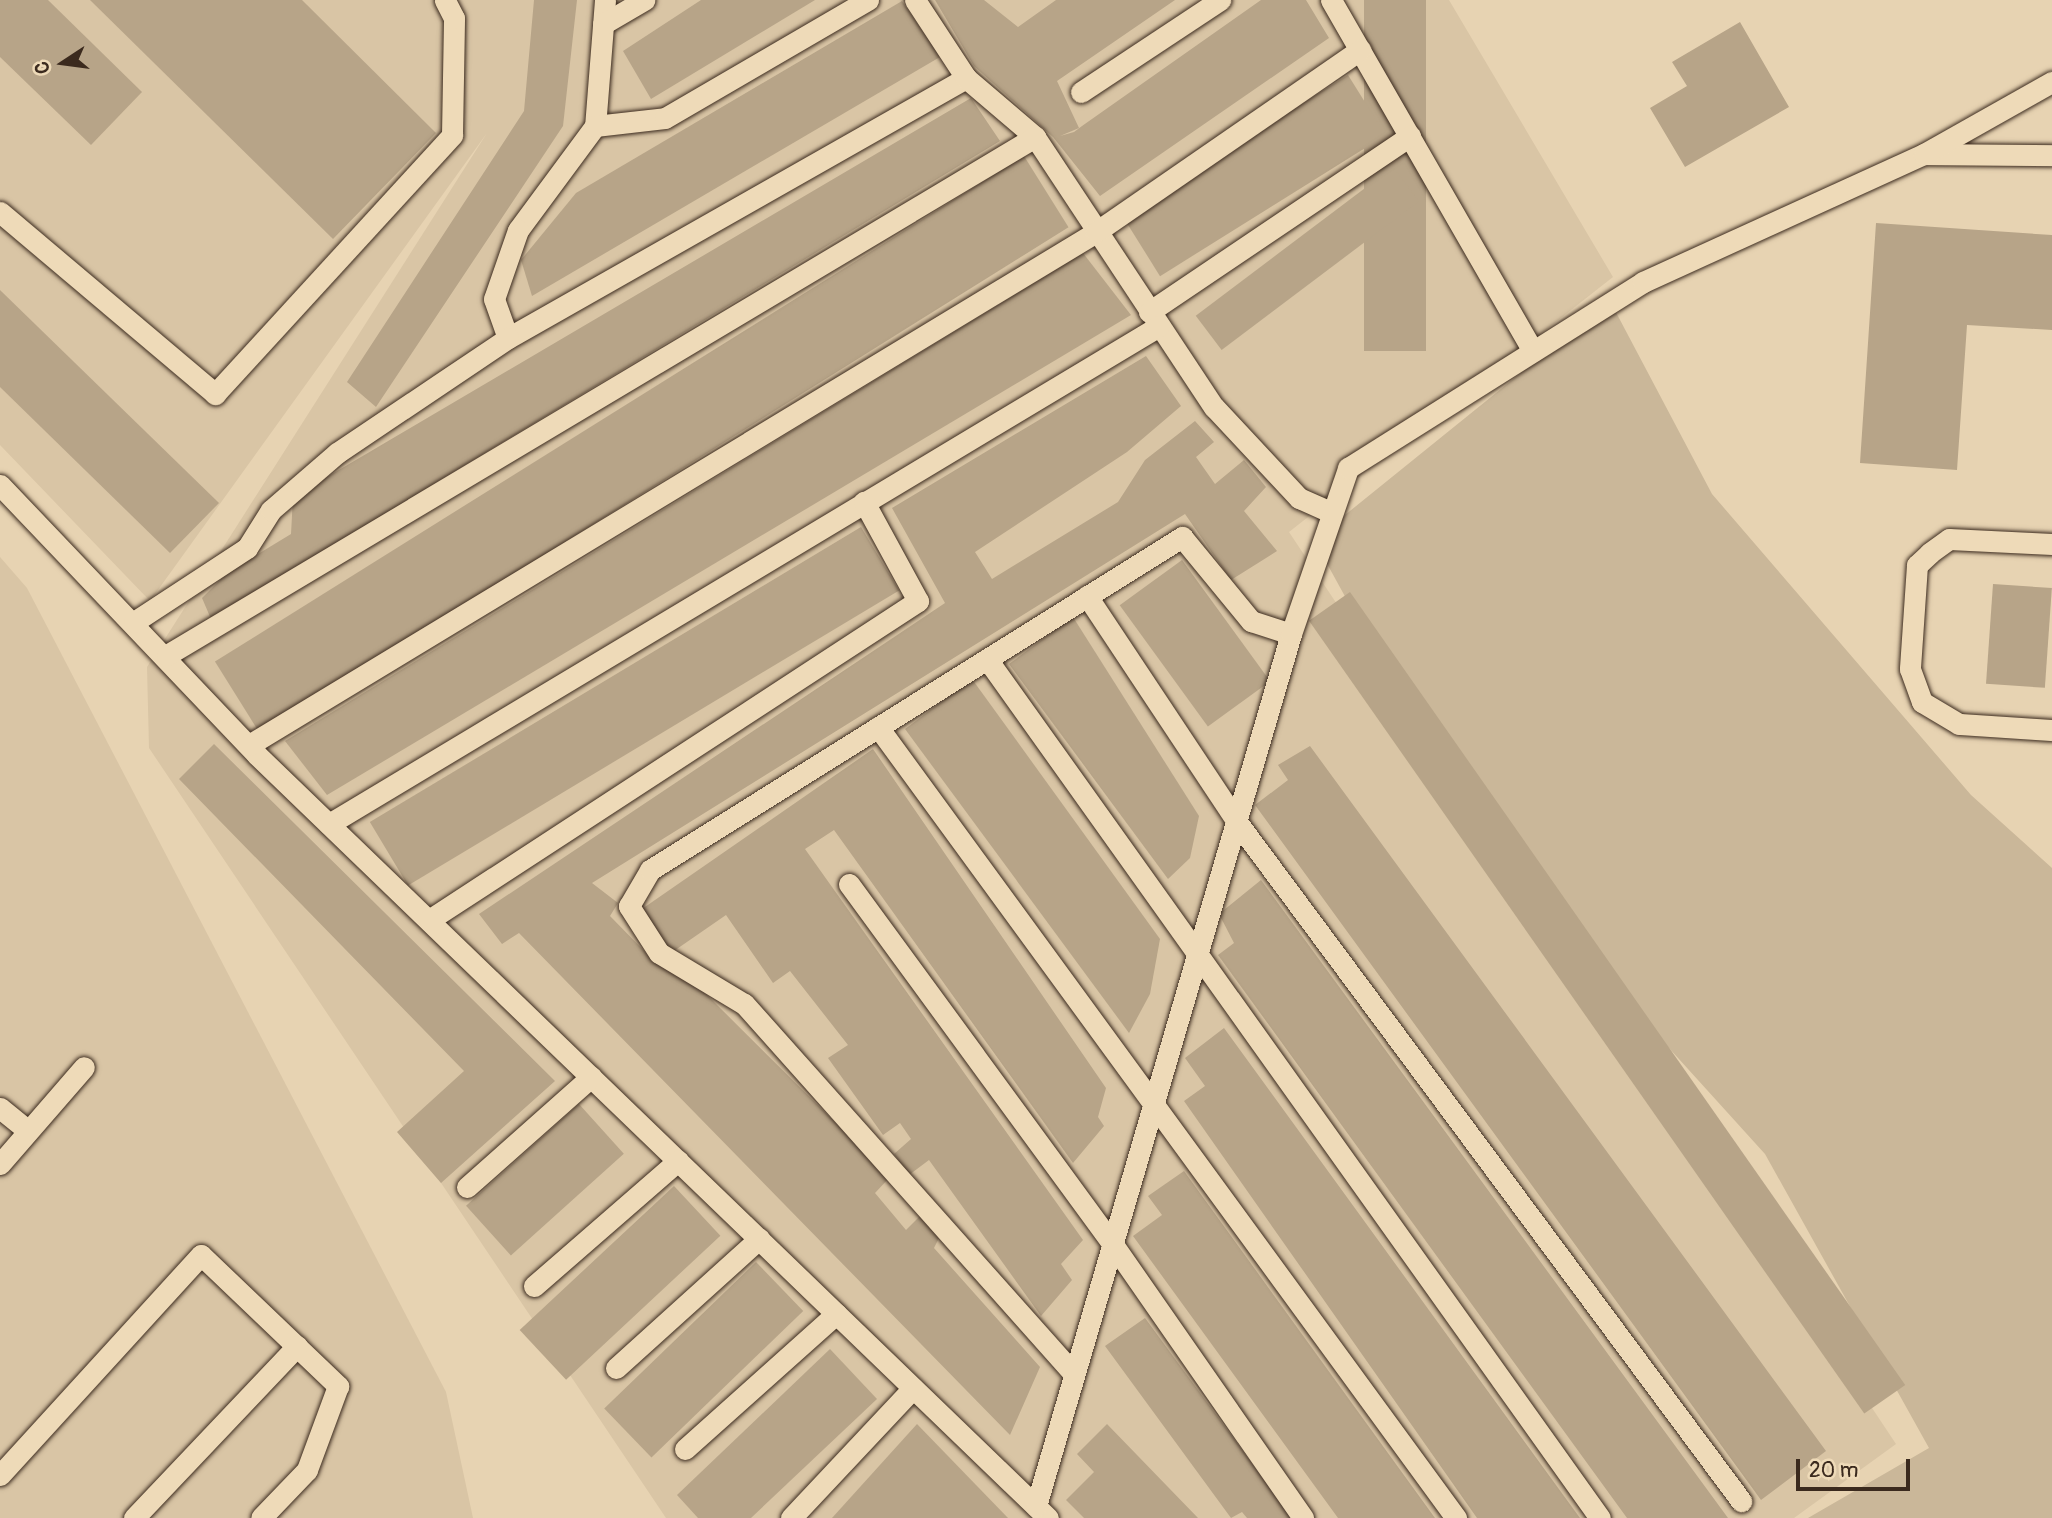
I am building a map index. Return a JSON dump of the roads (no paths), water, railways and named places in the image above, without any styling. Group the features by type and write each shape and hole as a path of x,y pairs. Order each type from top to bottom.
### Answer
{"lane":[{"path":"0,212 215,394 452,135 454,18 445,0"},
{"path":"508,338 494,299 518,230 595,126 605,0"},
{"path":"603,24 644,0"},
{"path":"595,126 665,118 868,0"},
{"path":"915,0 966,78 1035,137 1214,407 1299,498 1332,513"},
{"path":"1081,92 1220,0"},
{"path":"1331,0 1533,351"},
{"path":"249,745 1096,232 1360,50"},
{"path":"134,622 247,548 271,510 337,453 508,338 966,78"},
{"path":"1042,1512 1074,1374 1112,1243 1292,634 1348,468 1643,282 1924,154 2052,82"},
{"path":"329,824 864,502 1154,319 1410,136"},
{"path":"167,655 1035,137"},
{"path":"1924,154 2052,155"},
{"path":"0,485 167,655 249,745 329,824 1042,1512"},
{"path":"429,920 918,601 864,502"},
{"path":"1074,1374 744,1004 659,953 629,906 650,870 1182,537 1251,621 1292,634"},
{"path":"2051,733 1959,724 1923,702 1910,670 1917,565 1949,539 2052,544"},
{"path":"1087,596 1237,822 1741,1501"},
{"path":"987,659 1600,1518"},
{"path":"878,727 1456,1518"},
{"path":"849,884 1112,1243 1303,1518"},
{"path":"0,1164 84,1067"},
{"path":"467,1187 591,1077"},
{"path":"0,1108 28,1131"},
{"path":"534,1286 678,1161"},
{"path":"616,1368 759,1239"},
{"path":"0,1475 201,1255 338,1386 307,1470 261,1518"},
{"path":"685,1449 836,1314"},
{"path":"134,1518 297,1346"},
{"path":"791,1518 914,1388"}]}
